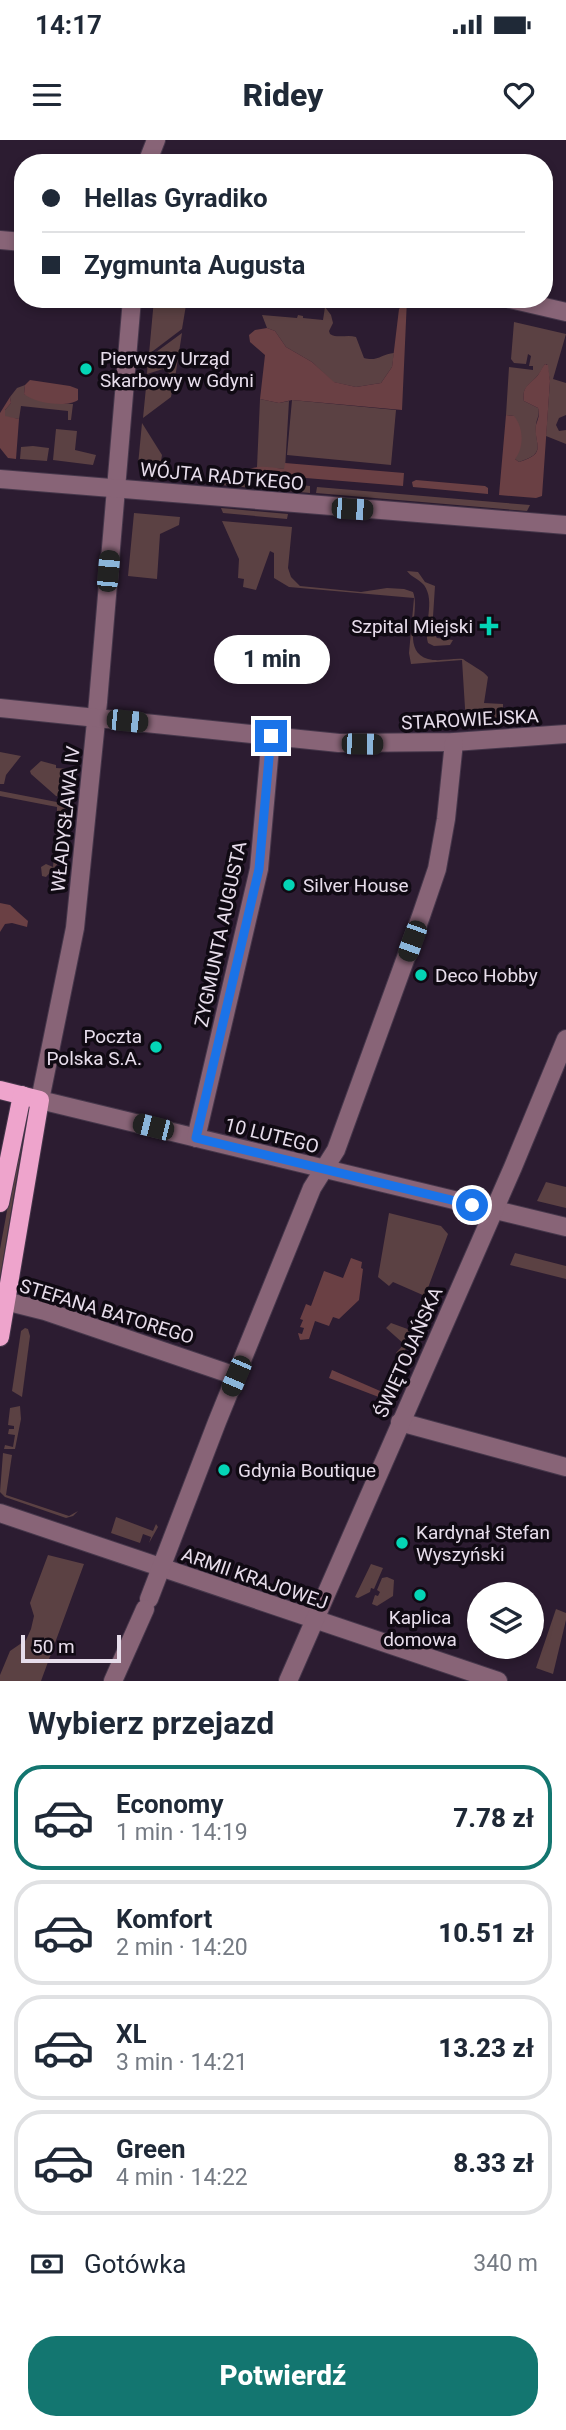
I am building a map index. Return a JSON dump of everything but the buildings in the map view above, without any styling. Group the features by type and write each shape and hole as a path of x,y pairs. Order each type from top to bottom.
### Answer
{"main road":[{"name":"10 LUTEGO","path":"0,1090 31,1098"},
{"name":"WŁADYSŁAWA IV","path":"0,1203 31,1098"},
{"name":"WŁADYSŁAWA IV","path":"0,1337 31,1098"}],"street":[{"name":"WŁADYSŁAWA IV","path":"31,1098 75,928 131,308"},
{"path":"549,308 566,312"},
{"name":"WÓJTA RADTKEGO","path":"0,478 566,525"},
{"name":"STAROWIEJSKA","path":"0,708 339,743 454,742 566,734"},
{"name":"ZYGMUNTA AUGUSTA","path":"196,1138 259,869 271,736"},
{"path":"113,1681 147,1604 312,1188 337,1150 437,869 446,819 454,742"},
{"name":"ŚWIĘTOJAŃSKA","path":"288,1681 566,1039"},
{"name":"10 LUTEGO","path":"31,1098 566,1227"},
{"name":"STEFANA BATOREGO","path":"5,1301 51,1313 236,1376"},
{"path":"400,1422 566,1467"},
{"name":"ARMII KRAJOWEJ","path":"0,1513 314,1620 461,1675 498,1681"}],"shaded area":[{"path":"153,308 186,308 182,329 149,354"},
{"path":"326,308 333,323 330,334 356,337 364,358 372,359 394,353 392,367 381,383 356,387 333,382 312,362 286,347 275,331 267,328 262,315 297,318 298,315 323,320"},
{"path":"407,308 402,410 292,400 279,403 260,399 265,355 250,342 249,335 255,330 267,328 275,331 286,347 312,362 334,382 356,387 381,383 392,367 399,309"},
{"path":"514,322 566,334 553,379 566,383 566,415 559,418 556,425 559,431 566,430 566,444 546,436 550,381 545,364 525,389 523,396 524,401 538,408 537,452 519,462 515,459 514,416 506,415 509,367 533,370 533,366 529,366 531,356 528,354 526,364 514,363 511,359"},
{"path":"182,333 175,378 163,369 147,374 148,358"},
{"path":"545,364 548,365 550,381 542,496 536,498 499,495 506,415 514,416 521,432 520,449 515,459 519,462 528,459 537,451 538,408 524,401 523,396 525,389"},
{"path":"147,377 160,385 174,381 171,397 143,418"},
{"path":"30,380 78,389 78,400 59,404 35,400 24,394 25,385"},
{"path":"25,385 24,394 57,403 73,404 71,420 68,420 68,411 21,406 19,419 5,417 5,410 11,403 10,397 17,388"},
{"path":"10,397 11,403 5,410 5,416 19,419 16,459 8,458 0,448 0,413"},
{"path":"260,399 279,403 289,401 285,469 257,467"},
{"path":"292,400 396,410 391,465 287,455"},
{"path":"142,423 162,455 160,467 138,465"},
{"path":"56,429 77,431 75,450 96,455 93,465 53,460"},
{"path":"21,447 49,448 47,461 20,459"},
{"path":"285,463 404,473 403,486 244,473 258,467 284,469"},
{"path":"211,478 310,486 310,493 210,484"},
{"path":"416,480 485,486 488,488 488,494 413,487 412,482"},
{"path":"317,487 530,505 527,511 316,493"},
{"path":"221,508 288,514 287,519 223,513"},
{"path":"134,513 180,517 179,525 160,534 157,579 128,576"},
{"path":"222,521 292,527 288,568 291,577 300,586 361,592 387,588 413,592 415,600 415,648 420,655 428,659 463,659 483,672 488,677 484,703 503,704 503,722 466,724 462,660 411,664 409,653 414,598 289,587 274,578 274,553 270,551 256,590 243,587 244,579 238,578 239,559"},
{"path":"407,571 418,572 425,582 435,586 432,632 437,638 453,640 450,645 434,646 428,643 427,592 424,585"},
{"path":"0,752 21,756 6,775 4,784 0,784"},
{"path":"41,761 56,765 56,768 70,769 68,799 56,796 31,774 30,771"},
{"path":"0,791 67,804 66,812 57,811 57,807 0,796"},
{"path":"57,820 65,823 62,859 46,877 42,876 41,867 46,864 53,867"},
{"path":"0,903 10,905 28,921 27,927 5,924 0,932"},
{"path":"19,1145 22,1145 0,1278 0,1249"},
{"path":"546,1182 566,1187 566,1208 537,1201"},
{"path":"389,1213 441,1226 448,1234 425,1296 393,1282 389,1286 378,1277"},
{"path":"515,1253 566,1266 566,1279 510,1265"},
{"path":"351,1258 362,1262 359,1300 339,1319 333,1317 329,1326 315,1321 309,1339 300,1340 298,1333 302,1334 304,1328 300,1327 303,1320 300,1319 306,1304 311,1306 324,1271 343,1278"},
{"path":"391,1323 413,1331 397,1370 392,1365 400,1356 396,1353 404,1344 386,1328"},
{"path":"25,1328 30,1336 22,1397 12,1391 21,1331"},
{"path":"332,1370 387,1394 384,1399 329,1378"},
{"path":"20,1406 21,1419 15,1449 4,1449 5,1445 13,1447 15,1435 8,1434 9,1429 14,1429 14,1426 8,1425 10,1408"},
{"path":"3,1453 12,1455 6,1495 69,1516 78,1511 66,1518 5,1497 0,1492"},
{"path":"116,1517 153,1531 156,1524 158,1527 149,1543 151,1537 143,1534 140,1543 111,1533"},
{"path":"48,1555 84,1564 41,1681 0,1681 10,1651 26,1640 31,1629 34,1616 30,1603"},
{"path":"371,1564 383,1568 374,1589 355,1597"},
{"path":"382,1578 394,1580 393,1596 377,1606 372,1604 375,1595 378,1596 380,1592 377,1590"},
{"path":"556,1609 566,1613 553,1674 536,1668 539,1659 544,1659 544,1644"}],"place":[{"name":"Pierwszy Urząd Skarbowy w Gdyni","path":"86,369"},
{"name":"Szpital Miejski","path":"489,626"},
{"name":"Silver House","path":"289,885"},
{"name":"Deco Hobby","path":"421,975"},
{"name":"Poczta Polska S.A.","path":"156,1047"},
{"name":"Gdynia Boutique","path":"224,1470"},
{"name":"Kardynał Stefan Wyszyński","path":"402,1543"},
{"name":"Kaplica domowa","path":"420,1595"}],"route":[{"path":"271,736 259,869 196,1138 472,1205"}]}
